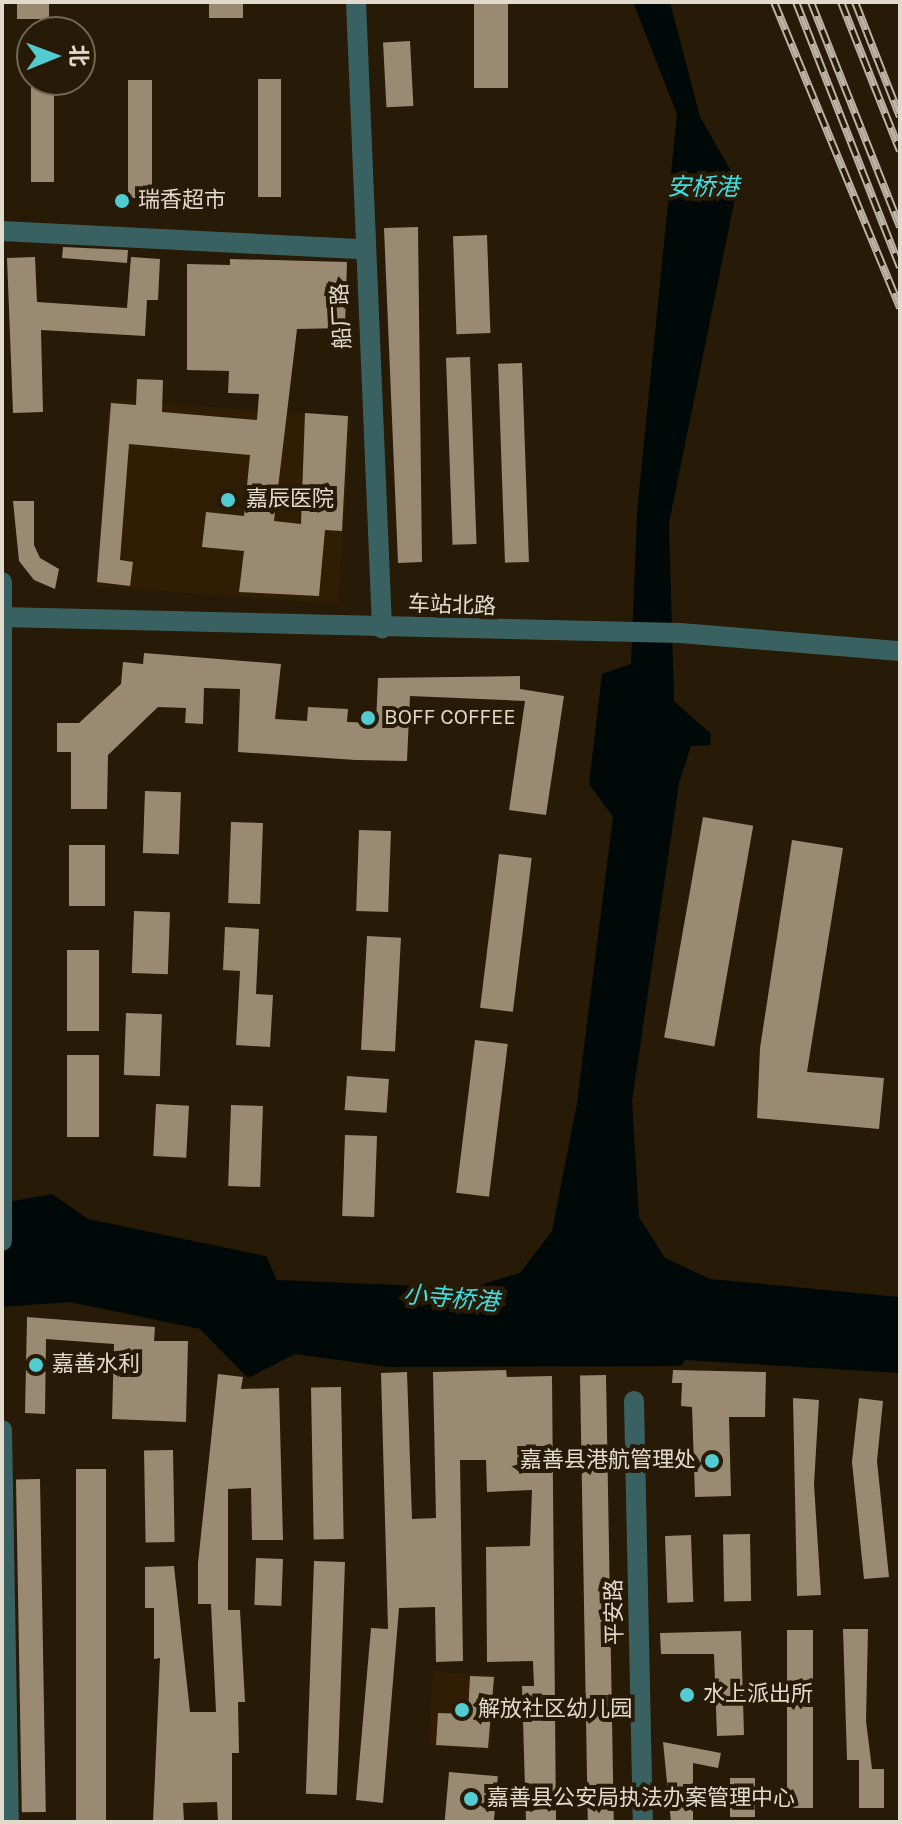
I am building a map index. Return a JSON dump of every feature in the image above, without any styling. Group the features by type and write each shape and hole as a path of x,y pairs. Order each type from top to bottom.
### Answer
{"street":[{"name":"船厂路","path":"356,2 363,249 382,628"},
{"path":"2,231 363,249"},
{"path":"2,582 2,1241"},
{"name":"车站北路","path":"2,617 628,635 680,633 900,651"},
{"name":"平安路","path":"634,1401 643,1822"},
{"path":"2,1430 9,1822"}],"shaded area":[{"name":"嘉辰医院","path":"109,400 351,417 338,603 96,587"},
{"name":"解放社区幼儿园","path":"433,1671 496,1675 491,1750 428,1746"}],"water":[{"path":"633,2 670,2 700,117 738,183 669,523 674,701 711,734 710,745 691,746 679,783 632,1101 639,1217 665,1258 710,1279 900,1297 900,1373 685,1360 681,1366 389,1367 295,1354 248,1378 200,1329 70,1302 2,1307 2,1203 52,1194 88,1219 266,1256 277,1280 469,1288 520,1273 552,1231 577,1103 613,817 589,784 602,674 631,664 637,512 677,114"}],"building":[{"path":"17,2 49,2 49,16 17,16"},
{"path":"209,2 243,2 243,18 209,18"},
{"path":"474,2 508,2 508,88 474,88"},
{"path":"410,41 413,106 386,107 383,42"},
{"path":"258,79 281,79 281,197 258,197"},
{"path":"128,80 152,80 152,198 128,198"},
{"path":"31,96 54,96 54,182 31,182"},
{"path":"418,227 422,562 398,563 384,228"},
{"path":"487,235 490,333 456,334 453,236"},
{"path":"63,247 128,250 127,263 62,258"},
{"path":"35,257 37,302 127,308 131,257 160,259 158,300 147,300 145,336 41,330 43,412 13,413 7,258"},
{"path":"230,259 347,262 345,328 297,329 274,521 301,524 305,413 348,416 342,531 325,530 319,596 239,592 244,551 202,547 206,512 244,516 250,455 129,444 120,560 133,562 130,586 97,582 111,403 136,405 137,379 163,380 162,412 257,420 259,394 228,393 229,371 187,370 187,264 230,265"},
{"path":"470,357 477,544 453,545 446,358"},
{"path":"522,363 529,562 505,563 498,364"},
{"path":"13,501 34,501 34,545 40,558 59,569 55,589 34,580 19,561"},
{"path":"144,653 281,664 275,719 307,721 308,707 348,709 347,722 376,723 378,678 520,676 520,689 564,696 546,815 509,810 525,701 410,696 407,761 356,760 238,752 240,689 204,688 203,724 185,723 186,708 158,707 108,755 107,809 71,809 71,752 57,752 57,723 79,723 121,684 123,662 143,664"},
{"path":"145,791 181,792 179,854 143,853"},
{"path":"703,817 753,826 714,1046 664,1038"},
{"path":"231,822 263,823 260,904 228,903"},
{"path":"359,830 391,831 388,912 356,911"},
{"path":"792,840 843,848 807,1072 884,1078 879,1129 757,1118 760,1048"},
{"path":"69,845 105,845 105,906 69,906"},
{"path":"499,854 532,858 513,1012 480,1008"},
{"path":"134,911 170,912 168,974 132,973"},
{"path":"225,927 259,929 256,994 273,995 270,1047 236,1045 240,971 223,970"},
{"path":"367,936 401,938 395,1052 361,1050"},
{"path":"67,950 99,950 99,1031 67,1031"},
{"path":"126,1013 162,1014 160,1076 124,1075"},
{"path":"475,1040 508,1044 489,1197 456,1193"},
{"path":"67,1055 99,1055 99,1137 67,1137"},
{"path":"347,1076 389,1079 387,1113 345,1110"},
{"path":"156,1104 189,1106 186,1158 153,1156"},
{"path":"231,1105 263,1106 260,1187 228,1186"},
{"path":"345,1135 377,1136 374,1217 342,1216"},
{"path":"27,1317 155,1327 154,1341 188,1341 186,1422 112,1419 114,1344 46,1339 45,1414 25,1413"},
{"path":"506,1370 507,1377 552,1376 556,1822 526,1822 522,1686 534,1686 533,1661 487,1662 486,1547 530,1546 532,1490 487,1492 486,1460 460,1460 463,1661 436,1662 435,1607 399,1608 383,1803 356,1800 371,1628 388,1629 381,1373 407,1372 412,1519 436,1518 433,1372"},
{"path":"673,1370 766,1372 765,1417 729,1417 731,1496 695,1497 692,1407 681,1406 682,1383 672,1383"},
{"path":"218,1374 243,1377 241,1389 279,1388 283,1540 252,1540 251,1488 228,1489 228,1610 240,1610 245,1702 238,1702 239,1753 232,1753 232,1822 218,1822 217,1802 183,1803 184,1822 153,1822 160,1658 154,1659 154,1608 145,1608 145,1567 174,1566 190,1712 216,1712 211,1604 198,1604 198,1563"},
{"path":"580,1375 606,1375 614,1822 588,1822"},
{"path":"341,1387 344,1539 314,1540 311,1388"},
{"path":"793,1398 819,1400 814,1484 821,1595 797,1596"},
{"path":"859,1398 883,1401 877,1461 889,1577 864,1579 852,1462"},
{"path":"173,1450 175,1542 146,1542 144,1451"},
{"path":"76,1469 106,1469 106,1822 76,1822"},
{"path":"16,1479 40,1479 46,1812 22,1812"},
{"path":"723,1534 750,1534 751,1601 724,1601"},
{"path":"691,1535 693,1602 667,1603 665,1536"},
{"path":"256,1558 283,1559 281,1606 254,1605"},
{"path":"314,1561 345,1562 337,1795 306,1794"},
{"path":"843,1629 868,1629 866,1721 872,1769 884,1769 884,1808 859,1808 859,1760 847,1760"},
{"path":"787,1630 813,1630 813,1808 787,1808"},
{"path":"741,1631 744,1735 717,1736 714,1654 661,1654 660,1633"},
{"path":"470,1676 494,1677 488,1748 436,1745 438,1713 468,1714"},
{"path":"663,1742 721,1753 718,1768 693,1763 693,1822 671,1822"},
{"name":"嘉善县公安局执法办案管理中心","path":"449,1772 498,1776 494,1822 445,1822"},
{"path":"730,1778 755,1778 755,1817 730,1817"}],"railway":[{"path":"774,2 900,308"},
{"path":"796,2 900,267"},
{"path":"811,2 900,227"},
{"path":"841,2 900,151"},
{"path":"855,2 900,117"}],"place":[{"name":"瑞香超市","path":"122,201"},
{"name":"嘉辰医院","path":"228,500"},
{"name":"BOFF COFFEE","path":"368,718"},
{"name":"嘉善水利","path":"36,1365"},
{"name":"嘉善县港航管理处","path":"712,1461"},
{"name":"水上派出所","path":"687,1695"},
{"name":"解放社区幼儿园","path":"462,1710"},
{"name":"嘉善县公安局执法办案管理中心","path":"471,1799"}],"water label":[{"name":"安桥港","path":"703,188"},
{"name":"小寺桥港","path":"451,1299"}]}
